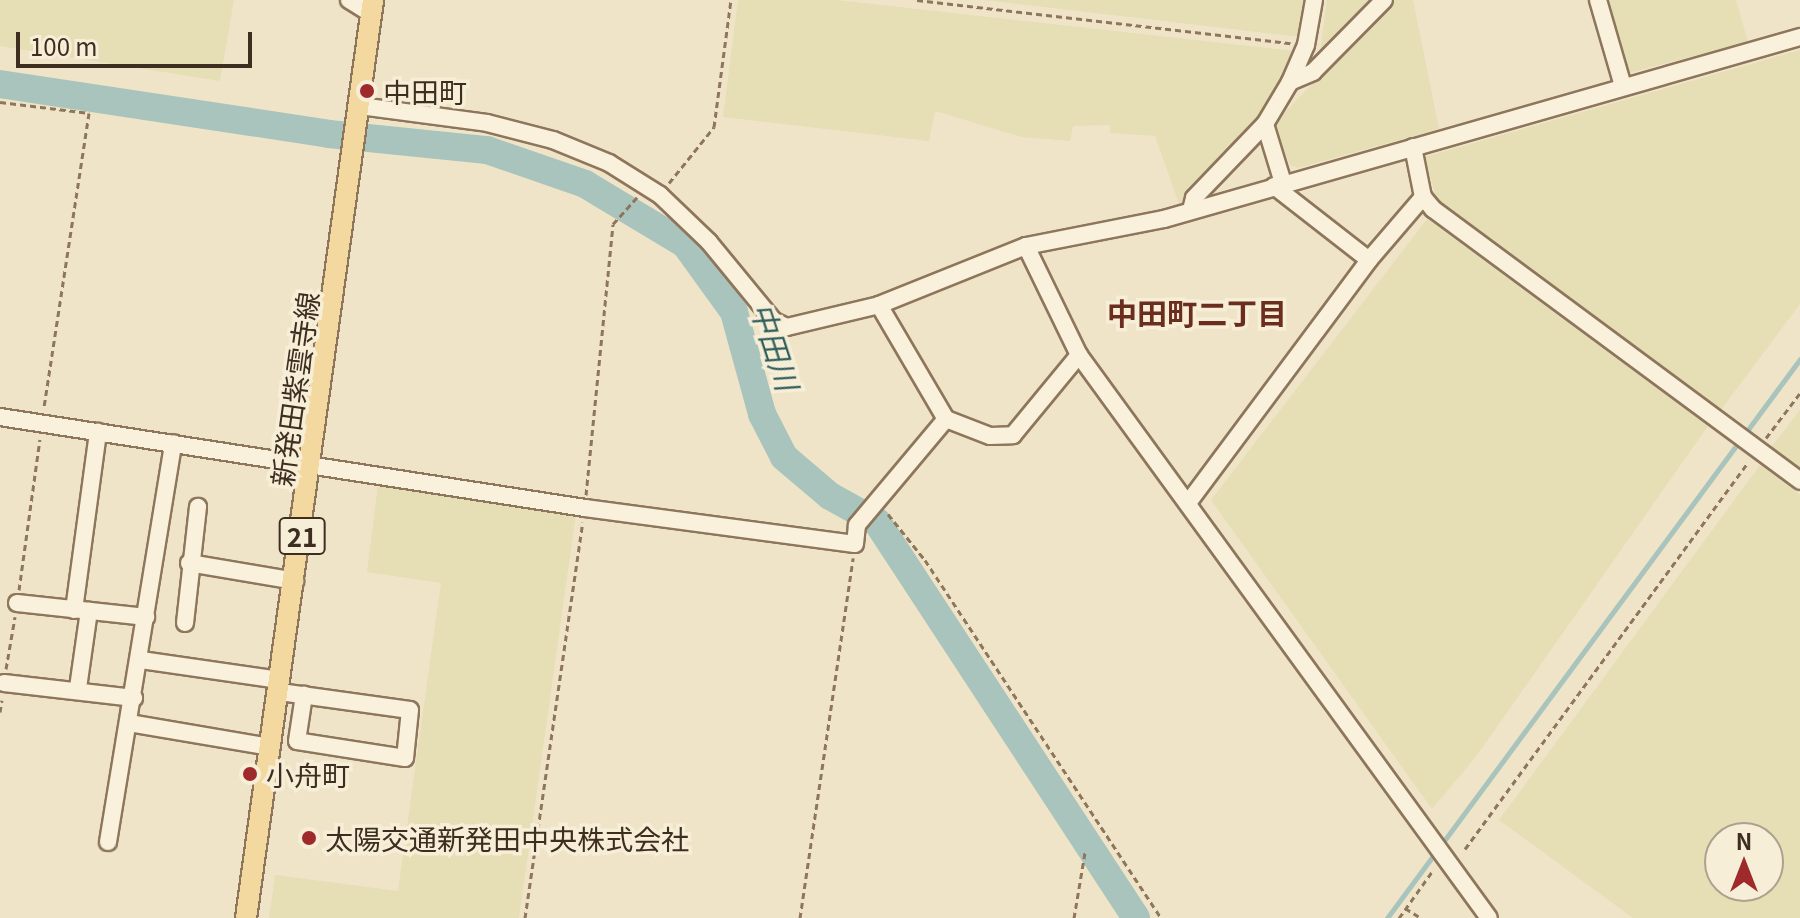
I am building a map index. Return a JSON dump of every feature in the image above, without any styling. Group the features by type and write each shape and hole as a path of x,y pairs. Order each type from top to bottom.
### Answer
{"main road":[{"name":"21","path":"359,111 372,7"},
{"name":"新発田紫雲寺線","path":"246,918 312,465 359,111"}],"street":[{"path":"349,0 372,7"},
{"path":"1191,210 1194,198 1265,124 1290,82 1306,45 1314,0"},
{"path":"1290,82 1313,72 1384,0"},
{"path":"1598,0 1623,86"},
{"path":"359,111 487,123 553,140 609,163 660,195 709,242 774,321 787,327 812,324 879,305 1026,246 1191,210 1800,37"},
{"path":"1265,124 1278,185 1369,260"},
{"path":"1413,147 1423,197 1800,481"},
{"path":"1188,503 1369,260 1423,197"},
{"path":"1026,246 1079,355 1489,918"},
{"path":"879,305 946,419 990,436 1013,435 1079,355"},
{"path":"0,417 585,508 855,544 857,525 946,419"},
{"path":"78,688 98,432"},
{"path":"108,842 141,660 173,443"},
{"path":"185,623 189,563 198,507"},
{"path":"189,563 295,581"},
{"path":"17,603 146,617"},
{"path":"141,660 280,686 304,695 410,710 405,758 297,741 304,695"},
{"path":"4,683 78,688 134,698"},
{"path":"129,723 271,747"}],"path":[{"path":"660,195 714,127 731,0"},
{"path":"917,0 1306,45"},
{"path":"0,102 89,113 0,712"},
{"path":"525,918 585,508 613,224 639,195"},
{"path":"1465,849 1754,446 1800,393"},
{"path":"872,507 892,517 925,560 1161,918"},
{"path":"800,918 855,544"},
{"path":"1074,918 1085,852"},
{"path":"1399,918 1447,859"},
{"path":"1405,908 1421,918"}],"shaded area":[{"path":"0,0 234,0 220,81 0,46"},
{"path":"738,0 837,0 1295,51 1269,107 1179,204 1155,136 1110,133 1110,125 1073,126 1070,141 1021,137 935,111 929,141 723,117"},
{"path":"984,0 1305,0 1299,37"},
{"path":"1327,0 1372,0 1320,52"},
{"path":"1395,0 1413,0 1439,129 1298,168 1290,165 1273,124"},
{"path":"1606,0 1736,0 1748,42 1628,73"},
{"path":"1800,50 1800,304 1720,411 1437,201 1425,157"},
{"path":"1427,219 1708,426 1475,758 1432,809 1211,500"},
{"path":"1800,410 1800,473 1769,450"},
{"path":"1760,465 1800,495 1800,918 1633,918 1499,820"},
{"path":"378,485 576,514 519,918 269,918 275,875 398,891 441,583 367,572"}],"waterway":[{"name":"中田川","path":"0,84 329,134 487,150 585,184 685,244 734,312 762,414 784,457 830,496 877,522 1136,918"},
{"path":"1387,918 1800,359"}],"place":[{"name":"中田町","path":"367,91"},
{"name":"小舟町","path":"250,774"},
{"name":"太陽交通新発田中央株式会社","path":"309,838"}],"district":[{"name":"中田町二丁目","path":"1197,312"}]}
